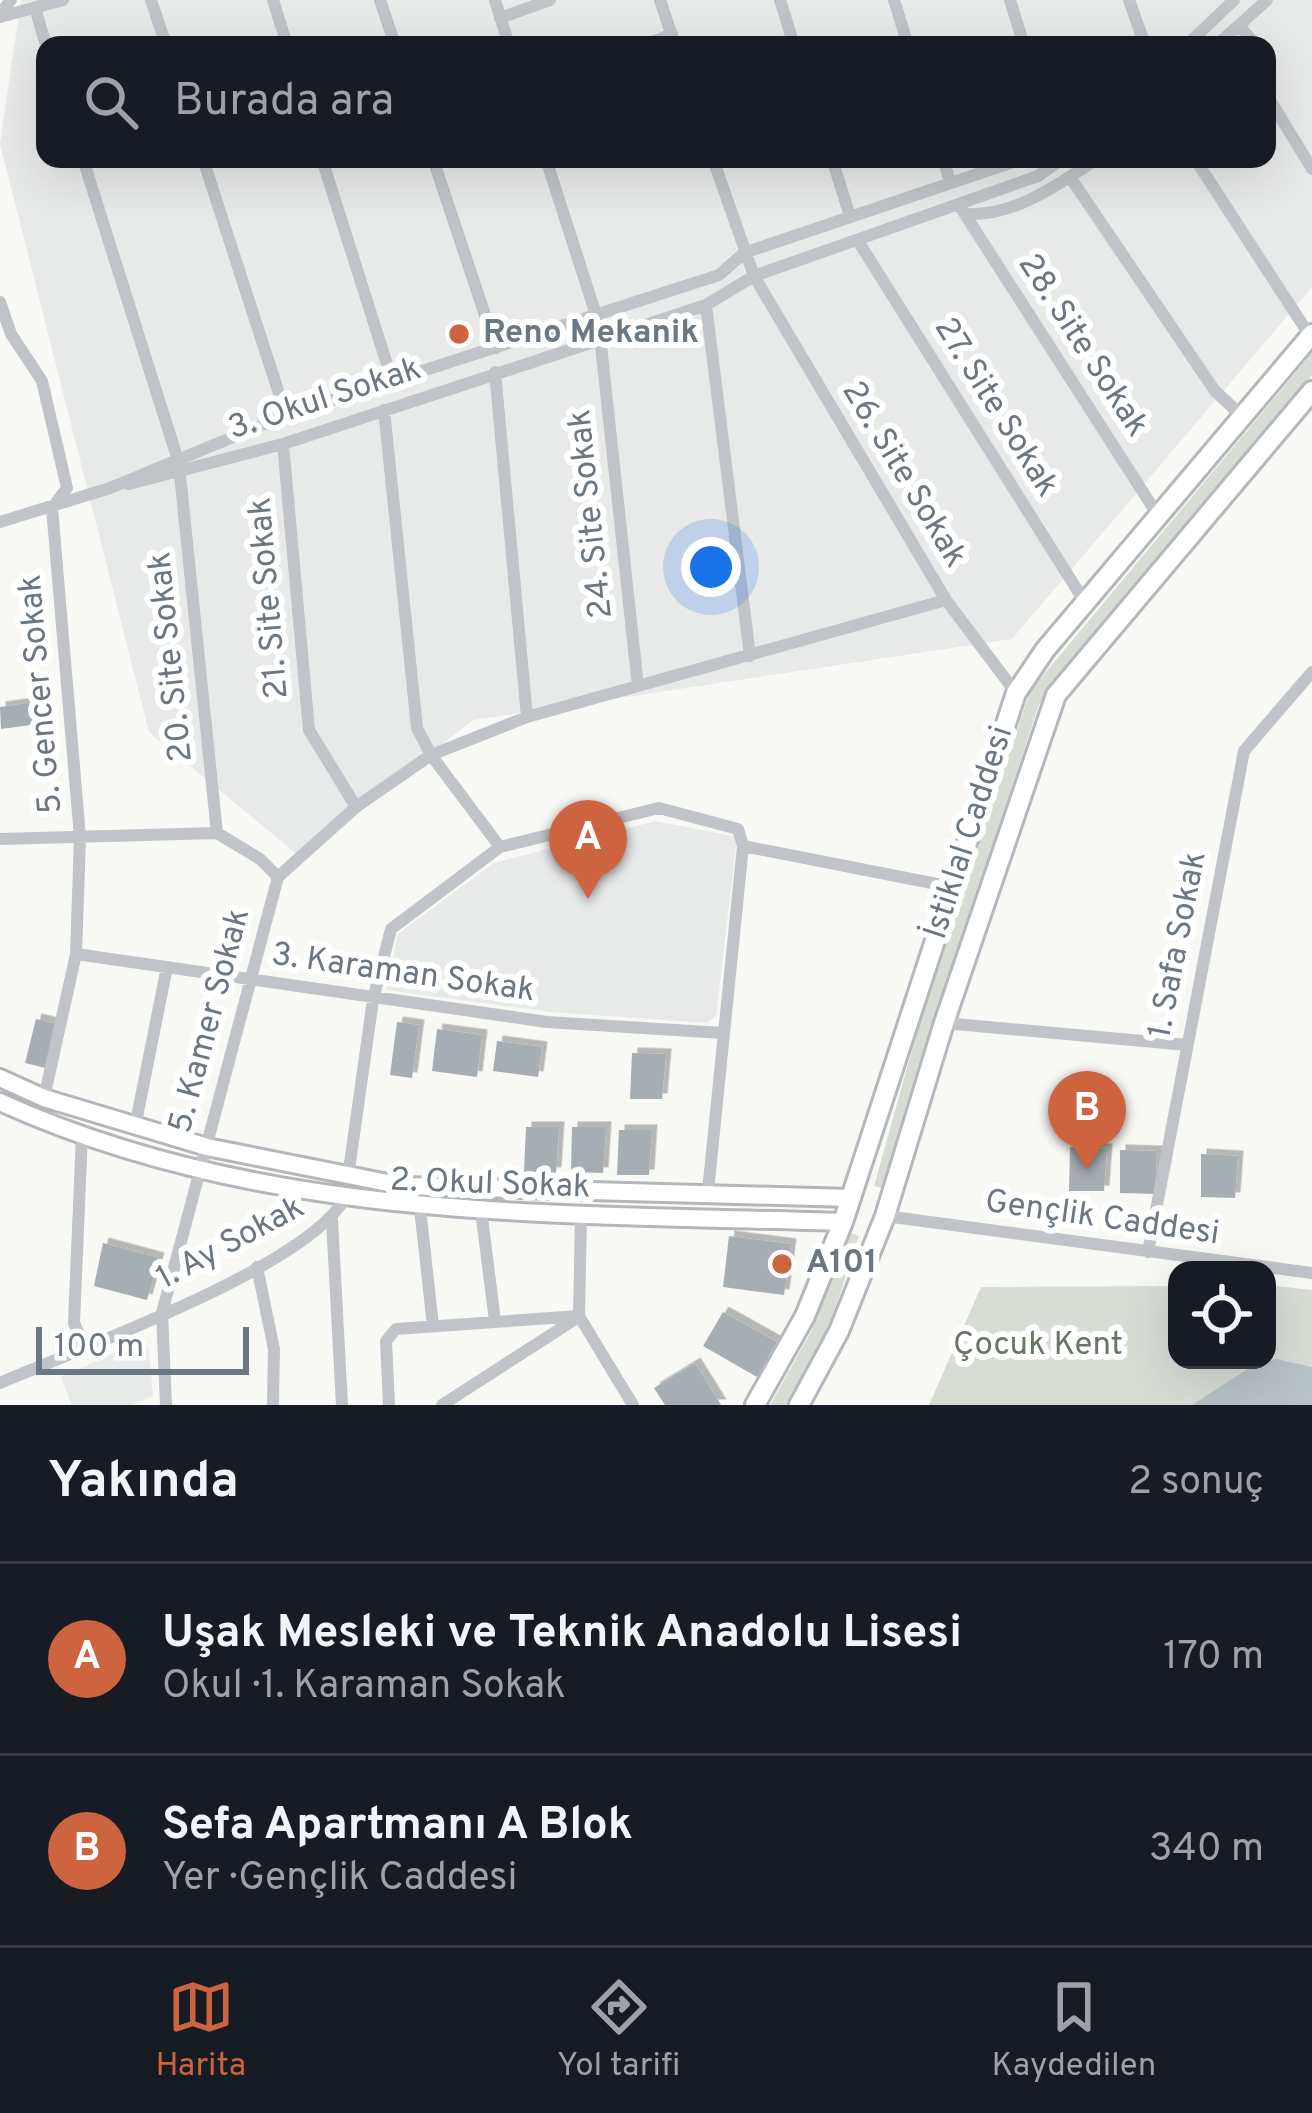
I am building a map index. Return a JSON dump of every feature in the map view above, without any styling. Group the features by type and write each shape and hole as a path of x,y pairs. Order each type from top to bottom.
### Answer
{"main road":[{"name":"İstiklal Caddesi","path":"754,1405 805,1316 843,1222 1016,693 1311,335"},
{"name":"İstiklal Caddesi","path":"799,1405 839,1331 885,1216 944,1023 1056,695 1312,391"},
{"path":"851,1198 885,1216"},
{"path":"843,1222 885,1216"}],"street":[{"path":"0,16 11,0"},
{"path":"0,16 63,0"},
{"path":"152,0 163,36"},
{"path":"272,0 283,36"},
{"path":"380,0 392,36"},
{"path":"495,0 506,36"},
{"path":"500,18 550,0"},
{"path":"660,0 672,36"},
{"path":"780,0 791,36"},
{"path":"894,0 905,36"},
{"path":"1010,0 1021,36"},
{"path":"1130,0 1141,36"},
{"path":"1196,36 1234,0"},
{"path":"1228,36 1267,0"},
{"path":"35,8 43,36"},
{"path":"1240,27 1247,36"},
{"path":"1276,110 1312,169"},
{"path":"85,168 177,457"},
{"path":"206,168 286,416"},
{"path":"325,168 392,380"},
{"path":"436,168 496,348"},
{"path":"549,168 596,318"},
{"name":"26. Site Sokak","path":"716,168 754,277 946,600 1016,693"},
{"path":"835,168 850,216"},
{"path":"946,168 950,182"},
{"name":"3. Okul Sokak","path":"0,522 110,488 286,416 719,275 744,253 994,168"},
{"path":"962,210 1049,168"},
{"path":"962,210 988,215 1015,206 1084,168"},
{"path":"1201,168 1311,335"},
{"path":"1070,177 1215,391 1242,416"},
{"name":"3. Okul Sokak","path":"110,488 180,475 283,444 706,304 754,277 962,210"},
{"name":"28. Site Sokak","path":"962,210 1159,517"},
{"name":"27. Site Sokak","path":"858,241 1086,604"},
{"name":"5. Gencer Sokak","path":"0,302 11,334 42,381 67,488 52,508 80,837 76,954 44,1098"},
{"path":"706,304 750,656"},
{"name":"24. Site Sokak","path":"600,337 638,686"},
{"path":"495,372 527,717"},
{"path":"384,410 417,728 500,847"},
{"name":"21. Site Sokak","path":"283,444 309,730 356,807"},
{"name":"20. Site Sokak","path":"180,475 218,833"},
{"name":"5. Kamer Sokak","path":"166,1405 162,1313 247,978 278,878 356,807 431,754 527,717 946,600"},
{"name":"1. Safa Sokak","path":"1148,1252 1244,751 1312,672"},
{"path":"345,1198 373,1000 391,928 500,847 659,808 738,829 743,846 706,1217"},
{"path":"0,839 218,833 260,859 278,878"},
{"path":"743,846 952,887"},
{"name":"3. Karaman Sokak","path":"76,954 547,1022 723,1033"},
{"path":"135,1127 167,967"},
{"path":"944,1023 1186,1045"},
{"name":"2. Okul Sokak","path":"0,1078 44,1098 207,1148 403,1186 851,1198"},
{"name":"2. Okul Sokak","path":"0,1102 82,1134 200,1168 345,1198 420,1208 581,1216 843,1222"},
{"path":"82,1134 74,1323 84,1346"},
{"name":"1. Ay Sokak","path":"0,1383 257,1267 332,1220 345,1198"},
{"path":"420,1208 433,1326"},
{"path":"481,1210 495,1322"},
{"path":"581,1216 579,1316 633,1405"},
{"name":"Gençlik Caddesi","path":"885,1216 1312,1273"},
{"path":"332,1220 342,1405"},
{"path":"257,1267 274,1349 273,1405"},
{"path":"389,1405 386,1341 397,1329 579,1316"},
{"path":"442,1405 579,1316"}],"shaded area":[{"path":"21,0 1312,0 1312,287 1012,639 473,720 298,855 149,732 0,144"},
{"path":"656,821 737,837 716,1016 707,1023 550,1012 386,990 398,934 494,863"},
{"path":"139,1342 149,1350 153,1396 132,1405 72,1405 61,1377"},
{"path":"1276,1359 1312,1367 1312,1405 1192,1405 1247,1369 1276,1369"}],"green space":[{"path":"1312,353 1312,375 1039,704 882,1188 874,1186 918,1029 1030,691"},
{"path":"851,1233 859,1236 828,1330 787,1405 770,1405 811,1332"},
{"name":"Çocuk Kent","path":"1168,1286 1168,1369 1276,1369 1276,1286 1312,1290 1312,1405 929,1405 981,1287"}],"building":[{"path":"42,701 45,723 1,729 0,707"},
{"path":"36,1019 57,1024 46,1068 25,1063"},
{"path":"397,1022 419,1025 412,1078 390,1075"},
{"path":"437,1029 482,1035 477,1077 432,1071"},
{"path":"497,1041 542,1047 538,1077 493,1071"},
{"path":"632,1053 666,1054 662,1099 630,1099"},
{"path":"526,1127 559,1127 556,1173 524,1172"},
{"path":"572,1127 606,1127 603,1173 571,1172"},
{"path":"619,1130 652,1130 649,1175 617,1175"},
{"path":"1070,1147 1107,1149 1104,1191 1069,1191"},
{"path":"1120,1150 1157,1151 1155,1194 1120,1193"},
{"path":"1201,1154 1238,1156 1235,1198 1201,1197"},
{"path":"729,1236 791,1244 784,1295 723,1287"},
{"path":"103,1243 159,1258 147,1300 94,1286"},
{"path":"723,1312 777,1342 757,1377 703,1346"},
{"path":"695,1363 721,1405 665,1405 654,1388"}],"place":[{"name":"Reno Mekanik","path":"459,334"},
{"name":"Uşak Mesleki ve Teknik Anadolu Lisesi","path":"588,899"},
{"name":"Sefa Apartmanı A Blok","path":"1087,1170"},
{"name":"A101","path":"782,1264"}]}
